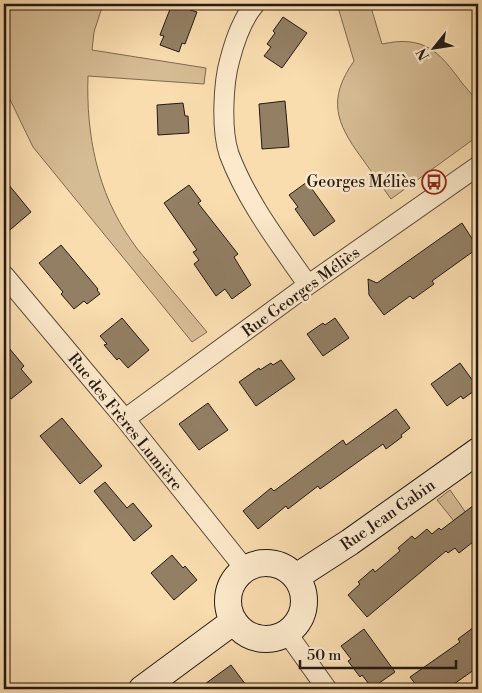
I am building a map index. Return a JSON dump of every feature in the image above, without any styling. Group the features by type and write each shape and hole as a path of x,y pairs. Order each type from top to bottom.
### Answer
{"street":[{"path":"255,4 236,36 226,73 224,120 229,152 251,201 308,285"},
{"name":"Rue Georges Méliès","path":"125,420 308,285 478,166"},
{"name":"Rue des Frères Lumière","path":"4,275 125,420 245,569"},
{"name":"Rue Jean Gabin","path":"296,577 350,542 478,451"},
{"path":"267,563 278,565 296,577 302,588 305,601 302,613 296,624 287,633 276,638 264,639 242,630 234,621 229,599 231,588 237,577 245,569 256,564 267,563"},
{"path":"142,689 234,621"},
{"path":"287,633 327,689"}],"shaded area":[{"path":"4,4 103,4 94,32 92,50 206,68 204,84 88,76 89,119 96,162 102,182 119,222 137,248 207,332 192,342 33,147 4,87"},
{"path":"337,4 370,4 382,44 409,42 429,48 446,62 473,96 479,108 478,136 391,199 352,145 341,122 338,110 340,87 354,61"},
{"path":"450,490 478,530 478,551 437,500"}],"building":[{"path":"172,4 197,12 185,44 182,43 179,52 160,45 164,36 160,35"},
{"path":"283,17 307,33 282,68 264,56 271,47 267,44 275,33 273,31"},
{"path":"285,101 289,147 262,149 259,104"},
{"path":"183,103 185,116 188,116 189,133 158,135 157,105"},
{"path":"4,179 31,212 4,235"},
{"path":"307,182 335,221 314,236 295,209 298,207 289,195"},
{"path":"189,185 201,201 198,203 238,254 234,257 251,285 232,299 225,289 216,296 194,264 199,260 193,252 197,250 164,203"},
{"path":"462,223 478,248 432,281 434,284 413,299 410,296 384,315 369,295 368,279 377,283"},
{"path":"61,245 98,289 100,294 87,304 84,301 74,309 61,294 63,292 39,263"},
{"path":"122,318 149,350 128,368 119,358 117,360 104,345 107,344 100,336"},
{"path":"335,318 349,338 323,356 307,334 323,323 325,325"},
{"path":"4,342 24,366 21,369 32,382 11,399 4,390"},
{"path":"281,360 295,379 256,406 239,382 259,368 260,370 271,363 273,365"},
{"path":"460,363 478,388 463,399 461,396 447,406 431,384"},
{"path":"208,403 228,430 199,450 179,424"},
{"path":"396,409 410,428 401,435 402,437 386,449 383,444 320,489 318,486 288,509 286,506 258,529 243,511 271,488 274,491 343,440 346,445"},
{"path":"62,418 102,466 80,484 40,436"},
{"path":"105,482 127,508 133,503 152,526 134,541 94,491"},
{"path":"478,502 478,538 459,553 455,548 448,553 446,551 367,617 348,595 360,584 358,582 373,569 375,572 400,551 398,548 412,536 415,539 427,529 432,534 439,528 441,530"},
{"path":"172,555 197,580 174,600 151,573"},
{"path":"478,624 478,667 447,689 419,689 410,677 460,642 458,639"},
{"path":"364,629 395,672 372,688 362,675 360,677 348,661 351,659 341,646"},
{"path":"231,665 249,689 198,689"}],"place":[{"name":"Georges Méliès","path":"434,182"}]}
